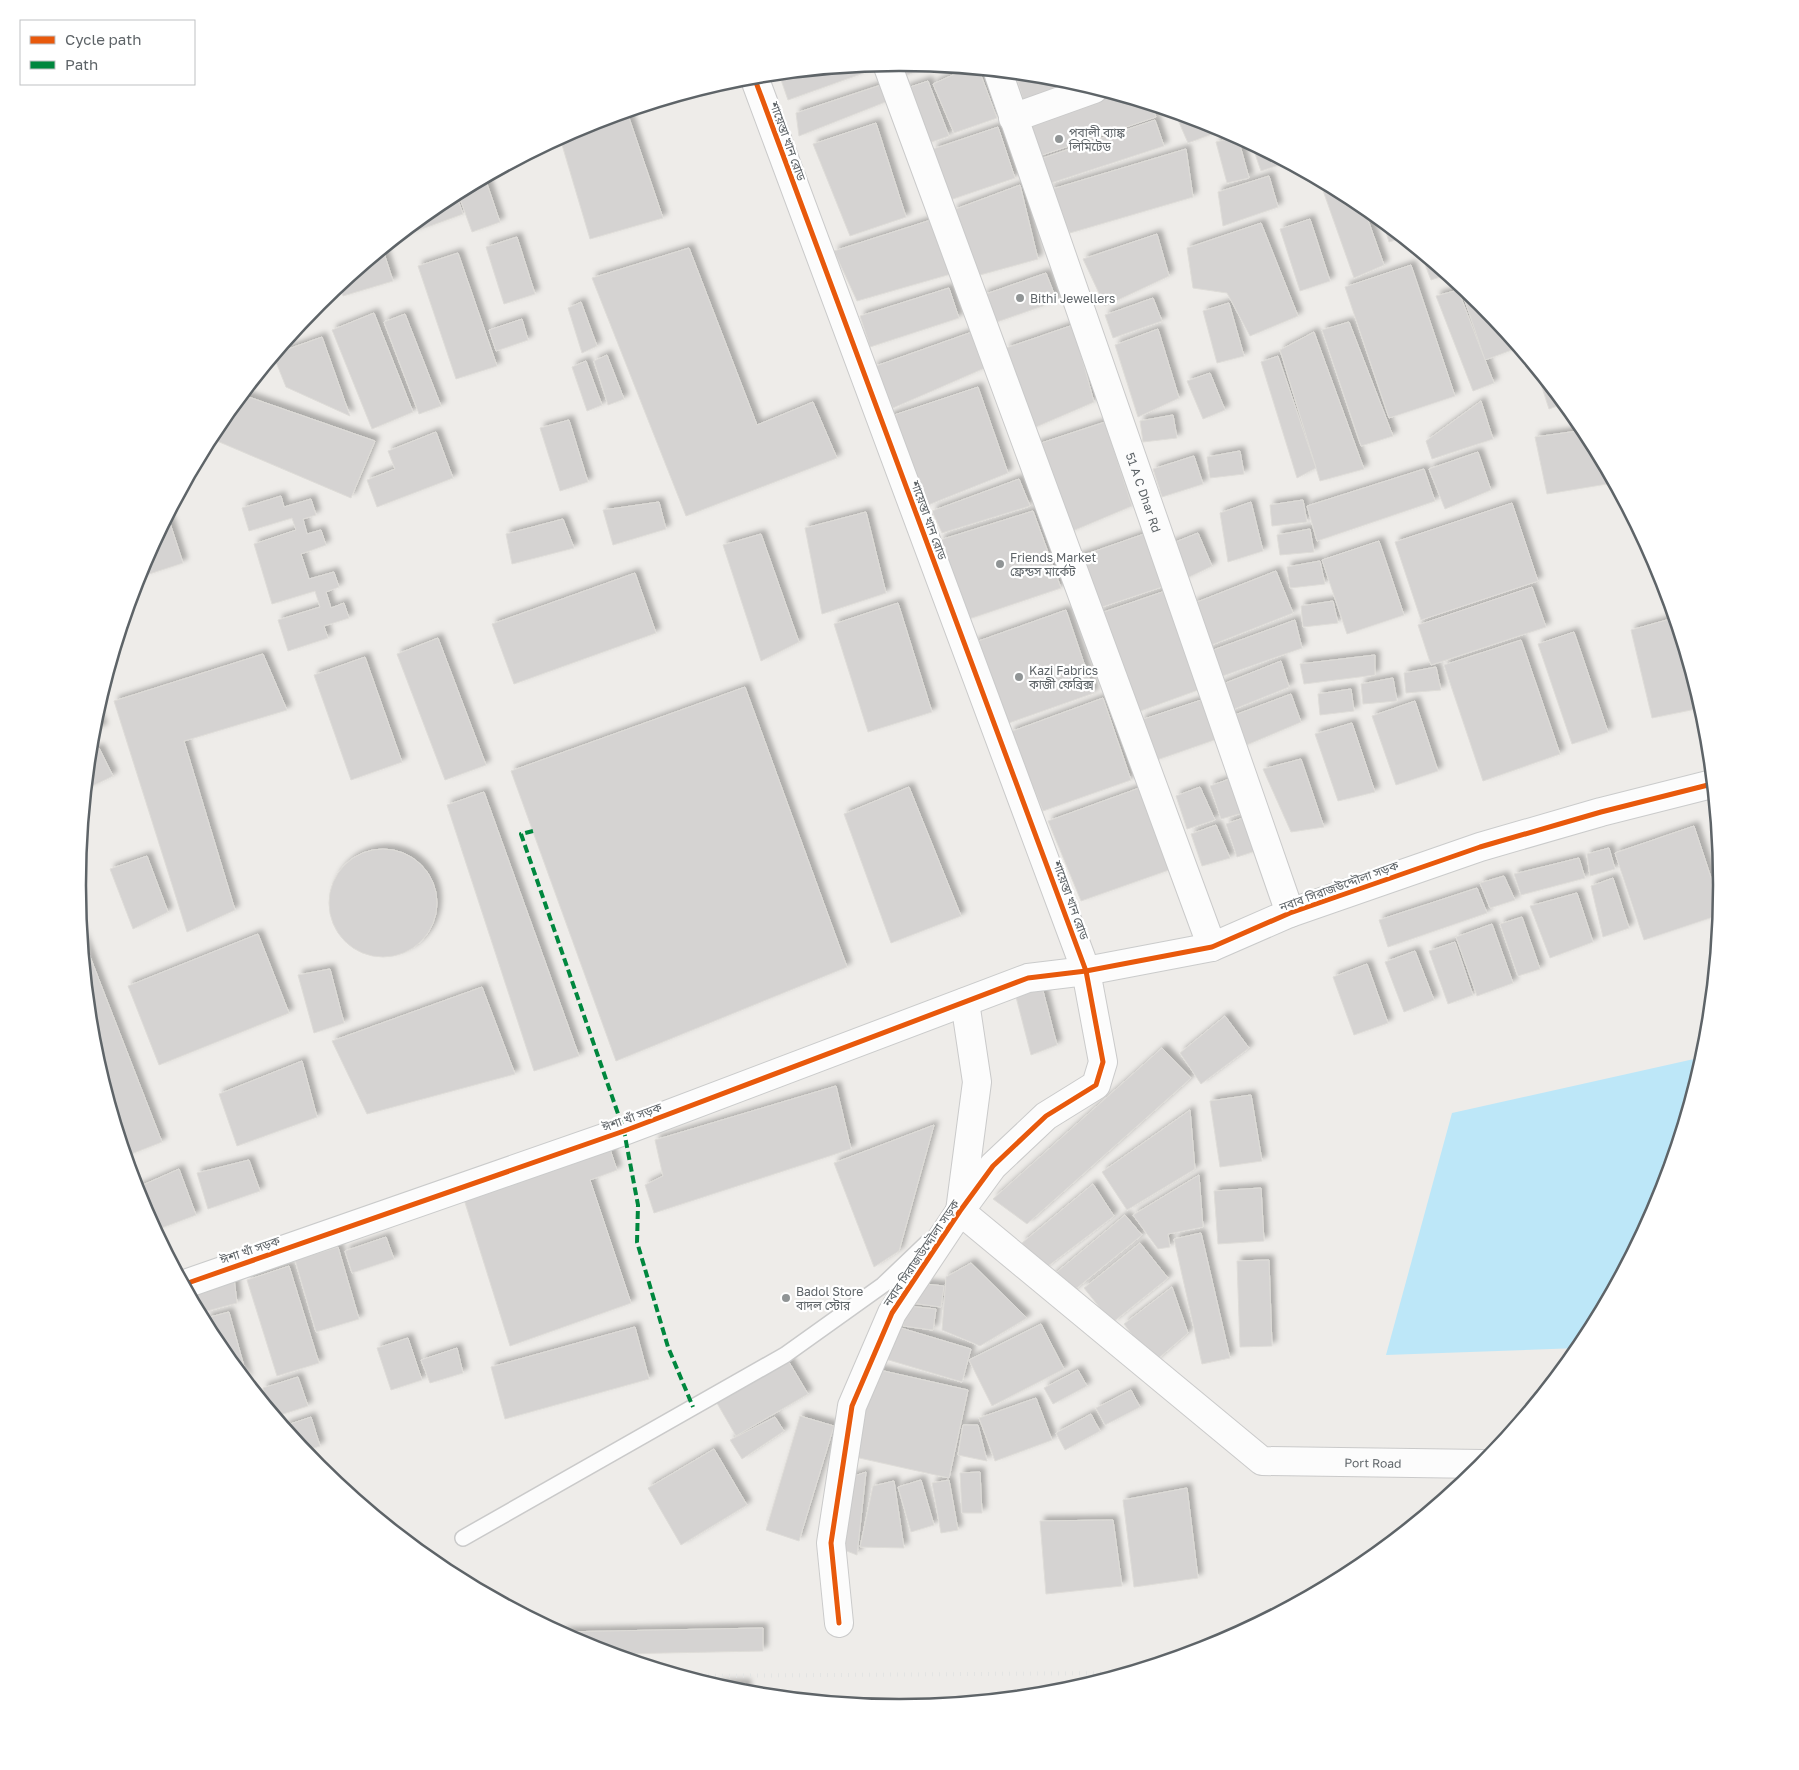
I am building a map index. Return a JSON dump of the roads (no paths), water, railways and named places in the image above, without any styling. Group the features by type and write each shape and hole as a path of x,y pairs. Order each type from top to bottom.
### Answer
{"street":[{"path":"891,71 1212,947"},
{"name":"51 A C Dhar Rd","path":"1000,77 1290,913"},
{"name":"শায়েস্তা খান রোড","path":"757,84 1086,971"},
{"path":"1013,118 1083,93"},
{"name":"নবাব সিরাজউদ্দৌলা সড়ক","path":"839,1623 831,1542 852,1406 892,1313 960,1211 993,1166 1046,1116 1096,1085 1103,1062 1086,971 1212,947 1290,913 1534,830 1707,785"},
{"name":"ঈশা খাঁ সড়ক","path":"190,1282 624,1131 1028,978 1086,971"},
{"path":"960,1211 977,1082 965,1002"},
{"name":"Port Road","path":"960,1211 1262,1461 1471,1464"}],"lane":[{"path":"463,1538 785,1355 883,1285 960,1211"}],"water":[{"path":"1695,1059 1686,1096 1670,1147 1651,1196 1629,1245 1604,1292 1568,1348 1386,1355 1452,1113"}],"railway":[{"path":"710,1676 1101,1673"}],"place":[{"name":"পূবালী ব্যাঙ্ক লিমিটেড","path":"1059,139"},
{"name":"Bithi Jewellers","path":"1020,298"},
{"name":"Friends Market ফ্রেন্ডস মার্কেট","path":"1000,564"},
{"name":"Kazi Fabrics কাজী ফেব্রিক্স","path":"1019,677"},
{"name":"Badol Store বাদল স্টোর","path":"786,1298"}]}
